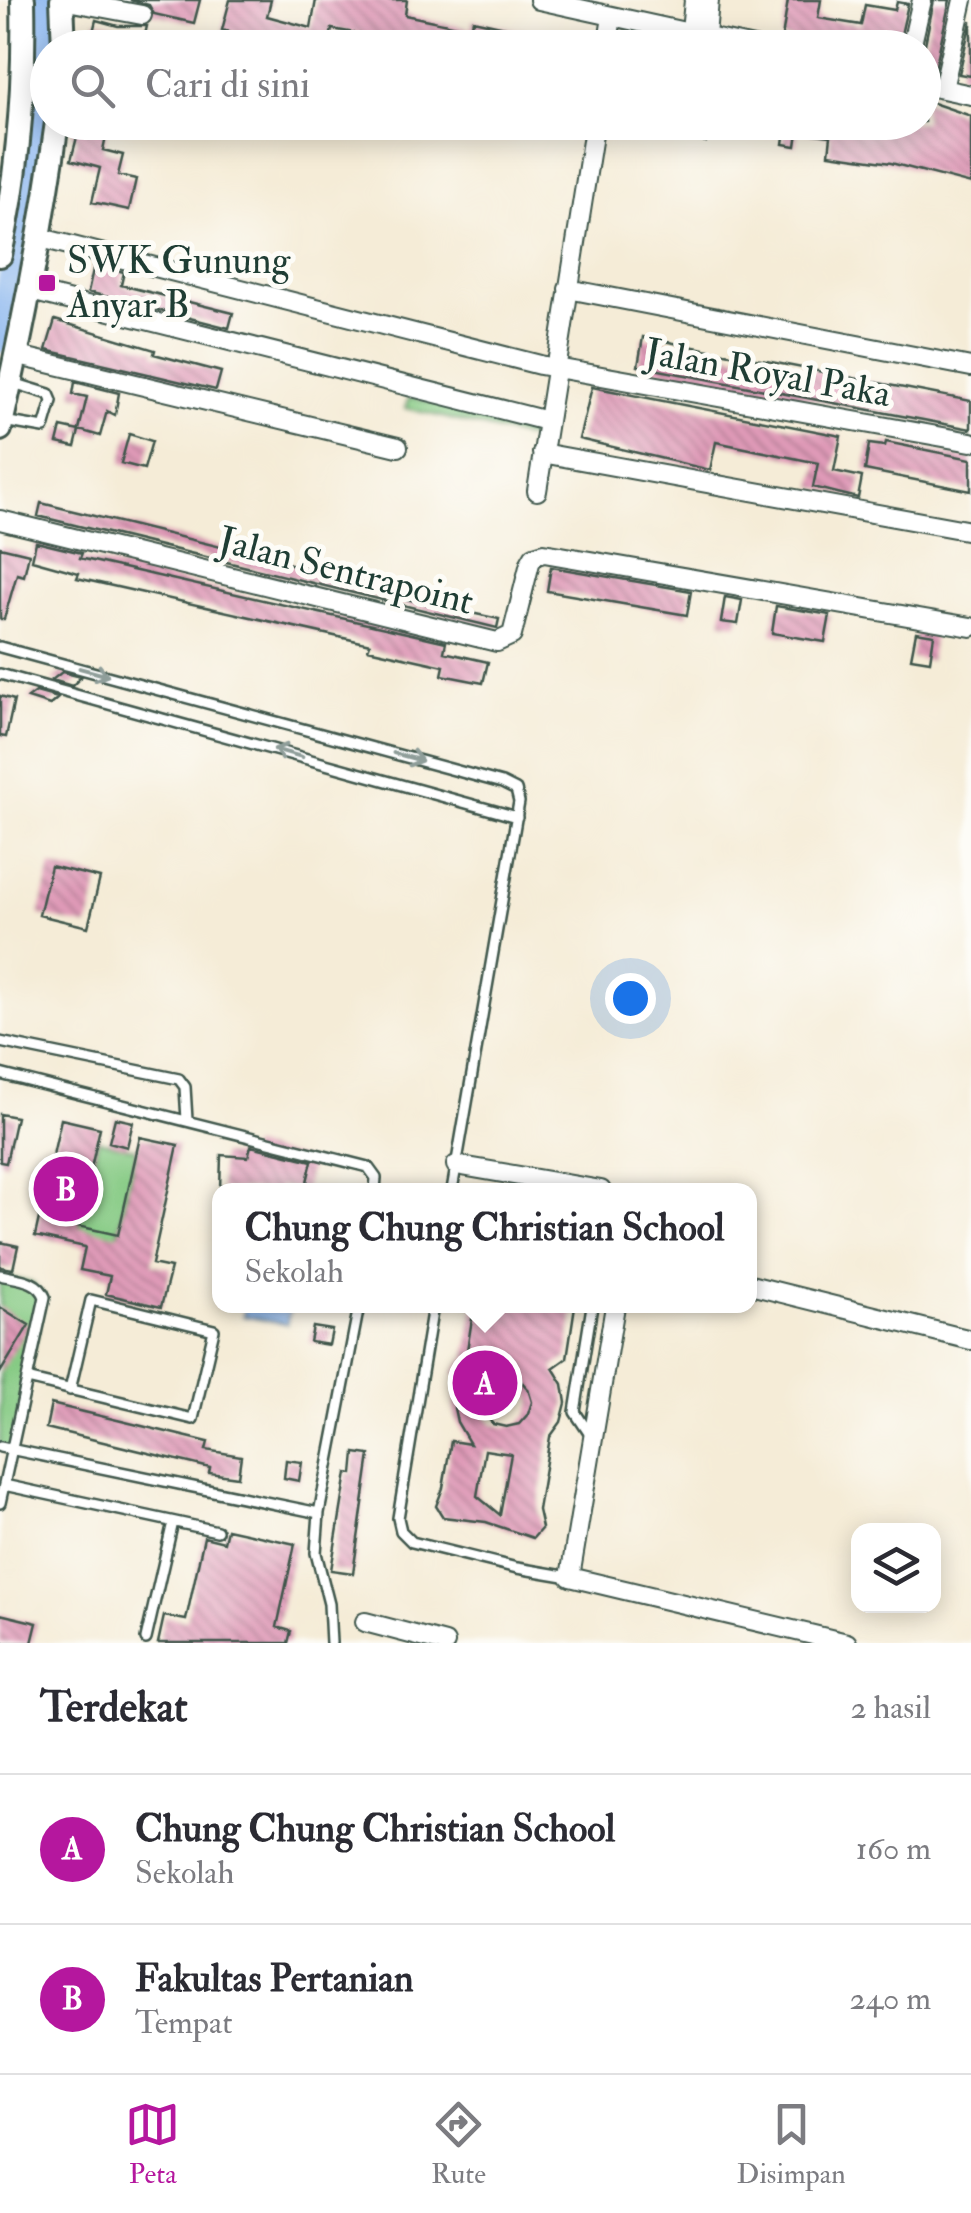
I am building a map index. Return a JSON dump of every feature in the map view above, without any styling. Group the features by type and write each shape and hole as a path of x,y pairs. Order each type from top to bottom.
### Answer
{"street":[{"path":"0,255 16,176 22,116 23,0"},
{"path":"63,30 62,0 142,14"},
{"path":"539,0 678,30"},
{"path":"694,0 698,30"},
{"path":"699,30 709,0"},
{"path":"915,30 922,0"},
{"path":"963,0 943,89 971,95"},
{"path":"610,30 612,17"},
{"path":"1,423 5,381 18,356 31,291 55,140"},
{"path":"536,491 592,140"},
{"name":"Jalan Royal Paka","path":"41,238 554,368 971,442"},
{"path":"568,289 971,366"},
{"path":"31,291 548,421"},
{"path":"18,356 398,447"},
{"path":"542,453 971,530"},
{"name":"Jalan Sentrapoint","path":"0,520 497,642 512,635 530,563 534,556 544,553 971,628"},
{"path":"456,1165 560,1183"},
{"path":"757,1287 971,1340"},
{"path":"614,1313 570,1577 846,1643"},
{"path":"365,1622 446,1643"}],"lane":[{"path":"1,423 42,428 48,420 50,395 5,381"},
{"path":"0,646 502,782 516,790 517,817 453,1183"},
{"path":"0,674 517,817"},
{"path":"0,1042 179,1079 186,1092 186,1120"},
{"path":"0,1074 368,1168 376,1183"},
{"path":"0,1275 33,1283 44,1293 0,1503"},
{"path":"28,1379 70,1390 193,1419 214,1330 91,1300 70,1390"},
{"path":"331,1643 329,1604 316,1554 319,1513 358,1313"},
{"path":"432,1313 398,1518 401,1531 412,1542 570,1577"},
{"path":"591,1313 575,1412 591,1436"},
{"path":"0,1447 319,1513"},
{"path":"4,1485 217,1531"},
{"path":"146,1640 173,1522"}],"green space":[{"path":"409,397 539,429 536,440 405,408"},
{"path":"98,1140 137,1149 115,1245 76,1238"},
{"path":"0,1275 33,1283 45,1297 12,1450 0,1447"}],"water":[{"path":"244,1313 289,1313 287,1324 243,1316"}],"building":[{"path":"130,0 200,0 194,23 154,14 149,5"},
{"path":"230,0 271,0 267,16 311,28 316,0 407,0 405,15 471,29 473,20 519,30 332,29 222,30"},
{"path":"788,0 821,0 818,18 861,25 865,5 895,10 897,2 908,4 902,30 783,30"},
{"path":"934,0 950,0 941,41 941,30 928,30"},
{"path":"96,20 118,26 147,26 146,30 94,30"},
{"path":"971,21 971,76 959,74"},
{"path":"941,106 971,116 971,184 891,163 829,154 831,140 941,140"},
{"path":"76,140 105,140 103,150 123,155 118,175 136,179 129,210 92,202 100,168 71,160"},
{"path":"784,140 797,140 796,146 783,144"},
{"path":"94,265 124,272 121,285 233,313 229,328 88,292"},
{"path":"55,320 221,372 216,390 46,350"},
{"path":"643,337 971,401 971,429 638,366"},
{"path":"75,382 119,393 115,415 107,411 100,436 79,430 87,397 73,394"},
{"path":"592,387 841,436 834,471 862,477 858,498 813,487 818,463 716,442 710,470 579,439"},
{"path":"61,427 79,431 75,447 57,443"},
{"path":"129,434 152,441 144,469 121,463"},
{"path":"886,442 971,459 971,491 865,470 869,444 885,446"},
{"path":"41,503 307,568 362,583 360,589 499,619 497,628 38,516"},
{"path":"36,542 82,553 80,558 446,642 444,652 488,662 483,683 442,675 444,666 368,649 370,644 77,578 79,573 32,560"},
{"path":"0,547 29,554 24,576 17,574 4,619 0,619"},
{"path":"551,567 691,591 687,615 547,591"},
{"path":"725,597 742,600 738,624 721,622"},
{"path":"776,606 830,615 825,642 772,633"},
{"path":"916,632 934,635 930,661 911,658"},
{"path":"62,672 81,677 72,686 52,680"},
{"path":"36,692 58,698 50,705 28,698"},
{"path":"0,696 14,700 6,737 0,736"},
{"path":"51,866 100,878 88,927 39,915"},
{"path":"0,1114 16,1117 6,1163 0,1162"},
{"path":"115,1118 133,1122 127,1147 109,1142"},
{"path":"61,1119 100,1128 78,1226 118,1235 140,1137 178,1145 152,1264 171,1268 161,1307 106,1294 110,1276 80,1270 85,1247 35,1236"},
{"path":"251,1146 312,1161 307,1183 220,1183 221,1155 248,1157"},
{"path":"0,1242 18,1246 13,1269 0,1267"},
{"path":"0,1307 29,1325 0,1373"},
{"path":"473,1313 574,1313 567,1358 553,1368 563,1384 566,1403 561,1422 550,1437 538,1510 542,1528 533,1538 486,1522 443,1517 436,1506 451,1441 470,1444 457,1422 454,1408 460,1380 454,1372 466,1357","holes":["494,1379 519,1379 532,1402 528,1414 519,1424 493,1424 484,1414 484,1388","485,1450 511,1454 500,1515 477,1496"]},
{"path":"313,1327 332,1330 329,1345 310,1342"},
{"path":"51,1404 208,1442 206,1450 241,1456 238,1477 209,1473 210,1468 46,1428"},
{"path":"355,1453 370,1455 353,1573 331,1570 347,1473 353,1474"},
{"path":"286,1460 302,1462 299,1481 284,1478"},
{"path":"227,1529 295,1544 277,1627 291,1631 288,1643 158,1643 164,1616 186,1620 204,1537 224,1542"},
{"path":"0,1614 37,1623 32,1643 0,1643"}],"waterway":[{"path":"42,0 42,30"},
{"path":"0,338 31,196 37,140"}],"place":[{"name":"SWK Gunung Anyar B","path":"47,283"},
{"name":"Fakultas Pertanian","path":"66,1189"},
{"name":"Chung Chung Christian School","path":"485,1383"}]}
